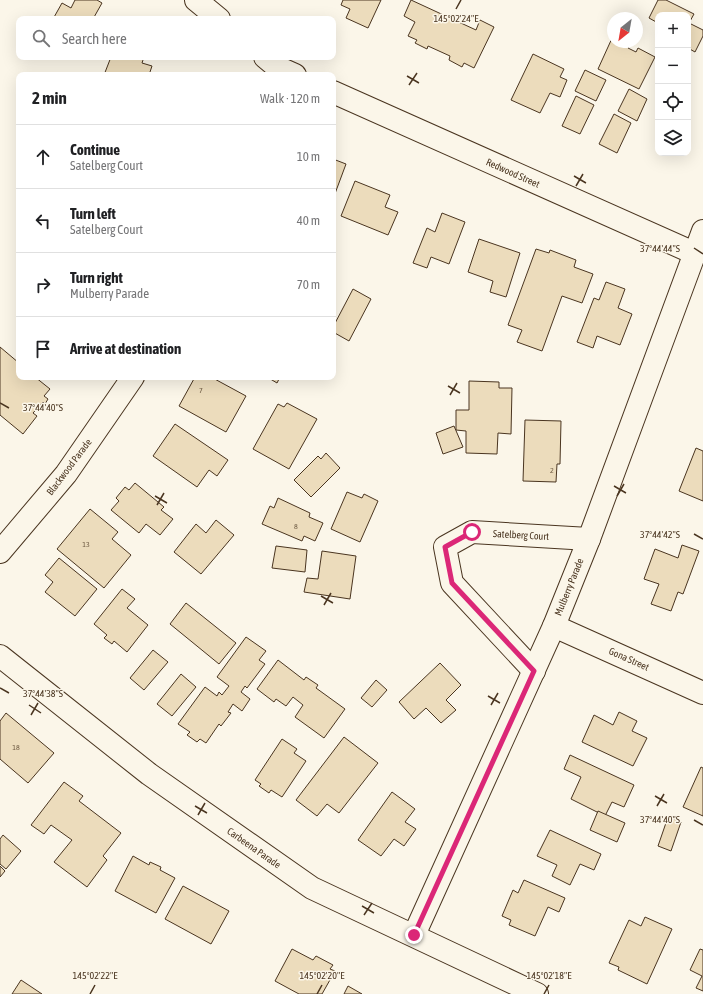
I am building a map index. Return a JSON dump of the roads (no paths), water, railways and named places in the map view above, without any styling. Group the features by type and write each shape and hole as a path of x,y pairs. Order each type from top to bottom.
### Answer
{"street":[{"path":"196,0 215,16"},
{"name":"Redwood Street","path":"336,93 694,253"},
{"name":"Mulberry Parade","path":"414,935 554,626 703,231"},
{"name":"Blackwood Parade","path":"0,552 66,474 131,380"},
{"name":"Satelberg Court","path":"534,671 452,583 445,547 472,532 588,539"},
{"name":"Gona Street","path":"554,626 703,693"},
{"name":"Carbeena Parade","path":"0,656 149,774 312,888 537,994"}]}
